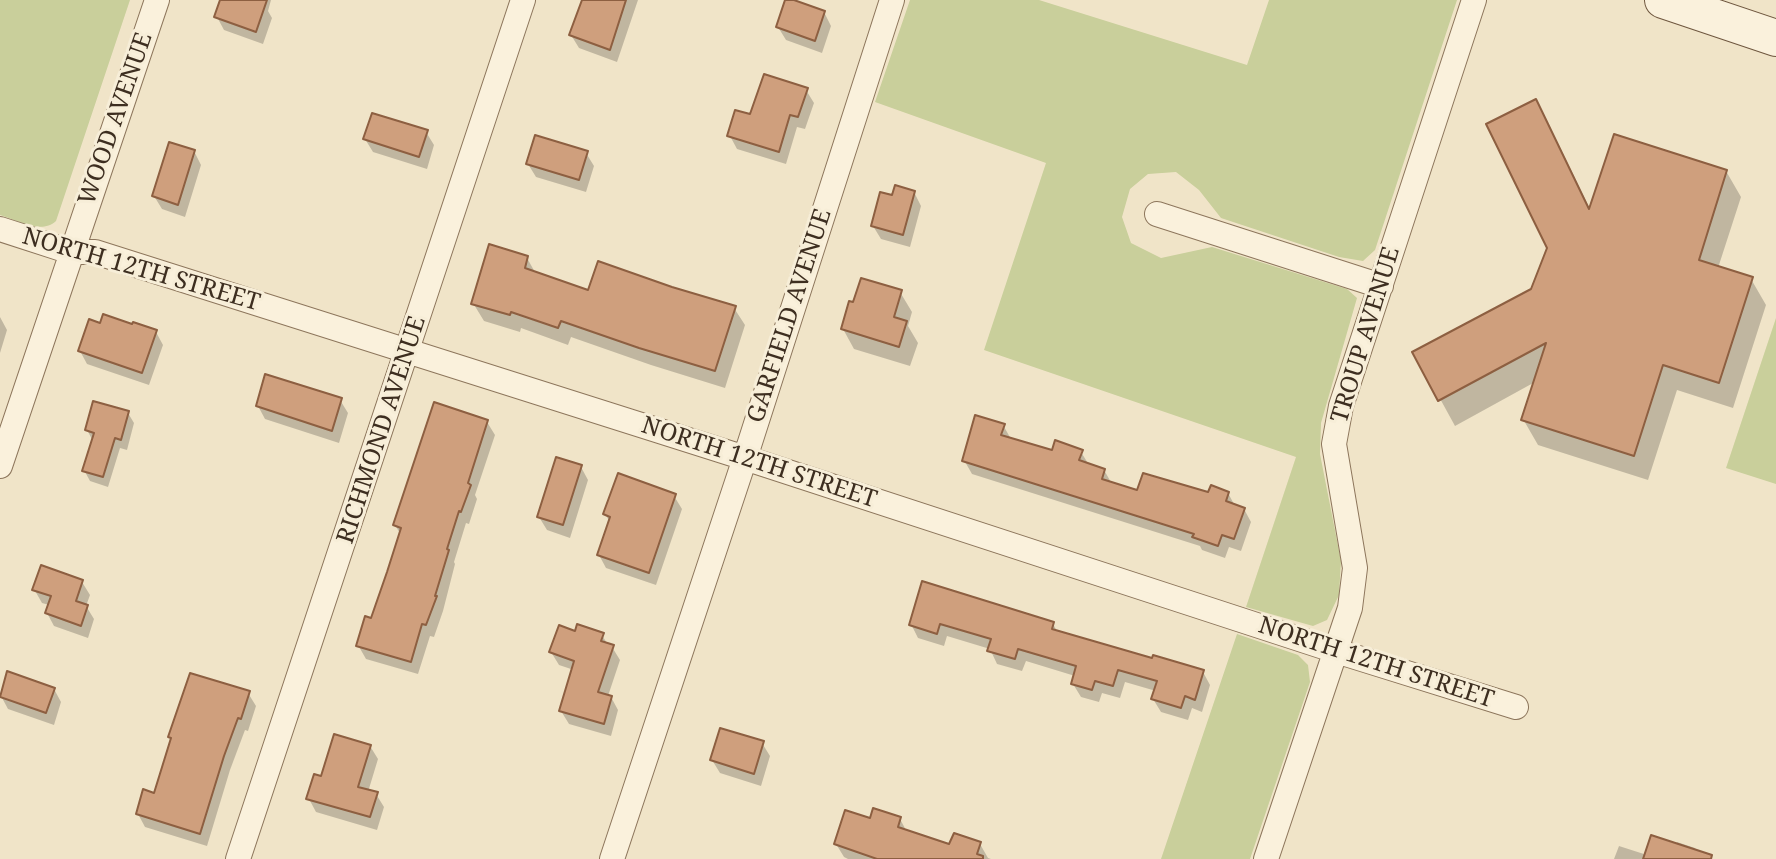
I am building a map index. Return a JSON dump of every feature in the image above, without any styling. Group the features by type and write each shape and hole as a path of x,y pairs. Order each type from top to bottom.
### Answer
{"street":[{"name":"WOOD AVENUE","path":"0,466 157,0"},
{"name":"RICHMOND AVENUE","path":"238,859 523,0"},
{"name":"GARFIELD AVENUE","path":"620,857 892,0"},
{"name":"TROUP AVENUE","path":"1266,859 1350,608 1355,568 1334,444 1341,406 1474,0"},
{"path":"1663,0 1776,38"},
{"path":"1157,214 1381,286"},
{"name":"NORTH 12TH STREET","path":"0,229 71,252 95,252 1516,707"}],"green space":[{"path":"0,0 130,0 56,221 43,227 0,215"},
{"path":"910,0 1039,0 1247,65 1269,0 1457,0 1375,250 1363,261 1339,257 1221,218 1199,190 1176,172 1148,174 1130,189 1122,217 1131,243 1161,258 1212,247 1347,289 1357,298 1321,423 1320,454 1341,561 1339,595 1327,620 1313,626 1246,607 1296,457 984,350 1046,163 875,102"},
{"path":"1776,318 1776,484 1726,468"},
{"path":"1237,634 1298,655 1308,665 1310,682 1250,859 1161,859"}],"building":[{"path":"220,0 267,0 256,32 214,17"},
{"path":"582,0 626,0 610,50 569,35"},
{"path":"785,0 825,11 815,41 776,27"},
{"path":"764,74 808,88 798,117 790,115 779,152 727,136 735,110 750,114"},
{"path":"1536,99 1589,209 1614,134 1727,170 1699,260 1753,277 1719,383 1663,365 1634,456 1521,420 1546,343 1438,401 1412,352 1531,289 1547,248 1486,124"},
{"path":"372,113 428,130 419,157 363,139"},
{"path":"535,135 588,151 579,180 526,164"},
{"path":"169,142 195,150 178,205 152,196"},
{"path":"895,185 915,191 903,235 871,226 880,192 892,195"},
{"path":"489,244 528,256 525,268 588,290 598,261 736,306 715,371 561,321 558,328 511,312 510,315 471,304"},
{"path":"861,278 902,290 894,317 907,321 899,347 841,329 849,301 853,302"},
{"path":"103,314 157,330 142,373 78,351 89,319 100,323"},
{"path":"265,374 342,398 332,431 256,406"},
{"path":"93,401 129,411 121,440 115,438 103,477 82,471 94,433 85,430"},
{"path":"434,402 488,420 468,483 471,485 447,549 437,596 426,625 422,624 411,662 356,646 365,616 371,618 387,572 401,528 393,525"},
{"path":"975,415 1005,424 1001,435 1052,450 1055,440 1083,450 1079,460 1105,469 1102,479 1137,490 1143,473 1208,492 1211,485 1229,492 1226,501 1245,508 1234,539 1222,535 1218,546 1192,537 1194,534 962,461"},
{"path":"556,457 582,465 563,525 537,517"},
{"path":"618,473 676,494 649,573 597,555 610,517 603,514"},
{"path":"41,565 83,580 76,601 88,605 81,626 45,613 51,596 32,590"},
{"path":"922,581 1054,622 1052,629 1204,670 1195,700 1185,696 1181,708 1151,699 1157,681 1118,670 1113,686 1095,681 1092,690 1071,684 1076,666 1018,649 1015,659 987,651 991,639 940,624 937,634 909,625"},
{"path":"577,624 604,633 601,641 614,645 598,692 612,696 604,724 559,711 574,661 549,652 559,625 575,631"},
{"path":"7,671 55,688 46,713 0,697"},
{"path":"190,673 250,691 224,756 200,834 136,814 143,789 154,793 171,738 168,737"},
{"path":"720,728 764,741 754,774 710,760"},
{"path":"334,734 371,745 358,787 378,792 370,817 306,799 314,774 321,776"},
{"path":"873,808 901,817 898,827 949,844 954,833 981,842 977,854 983,859 877,859 834,844 845,810 870,818"},
{"path":"1651,835 1712,855 1711,859 1643,859"}]}
